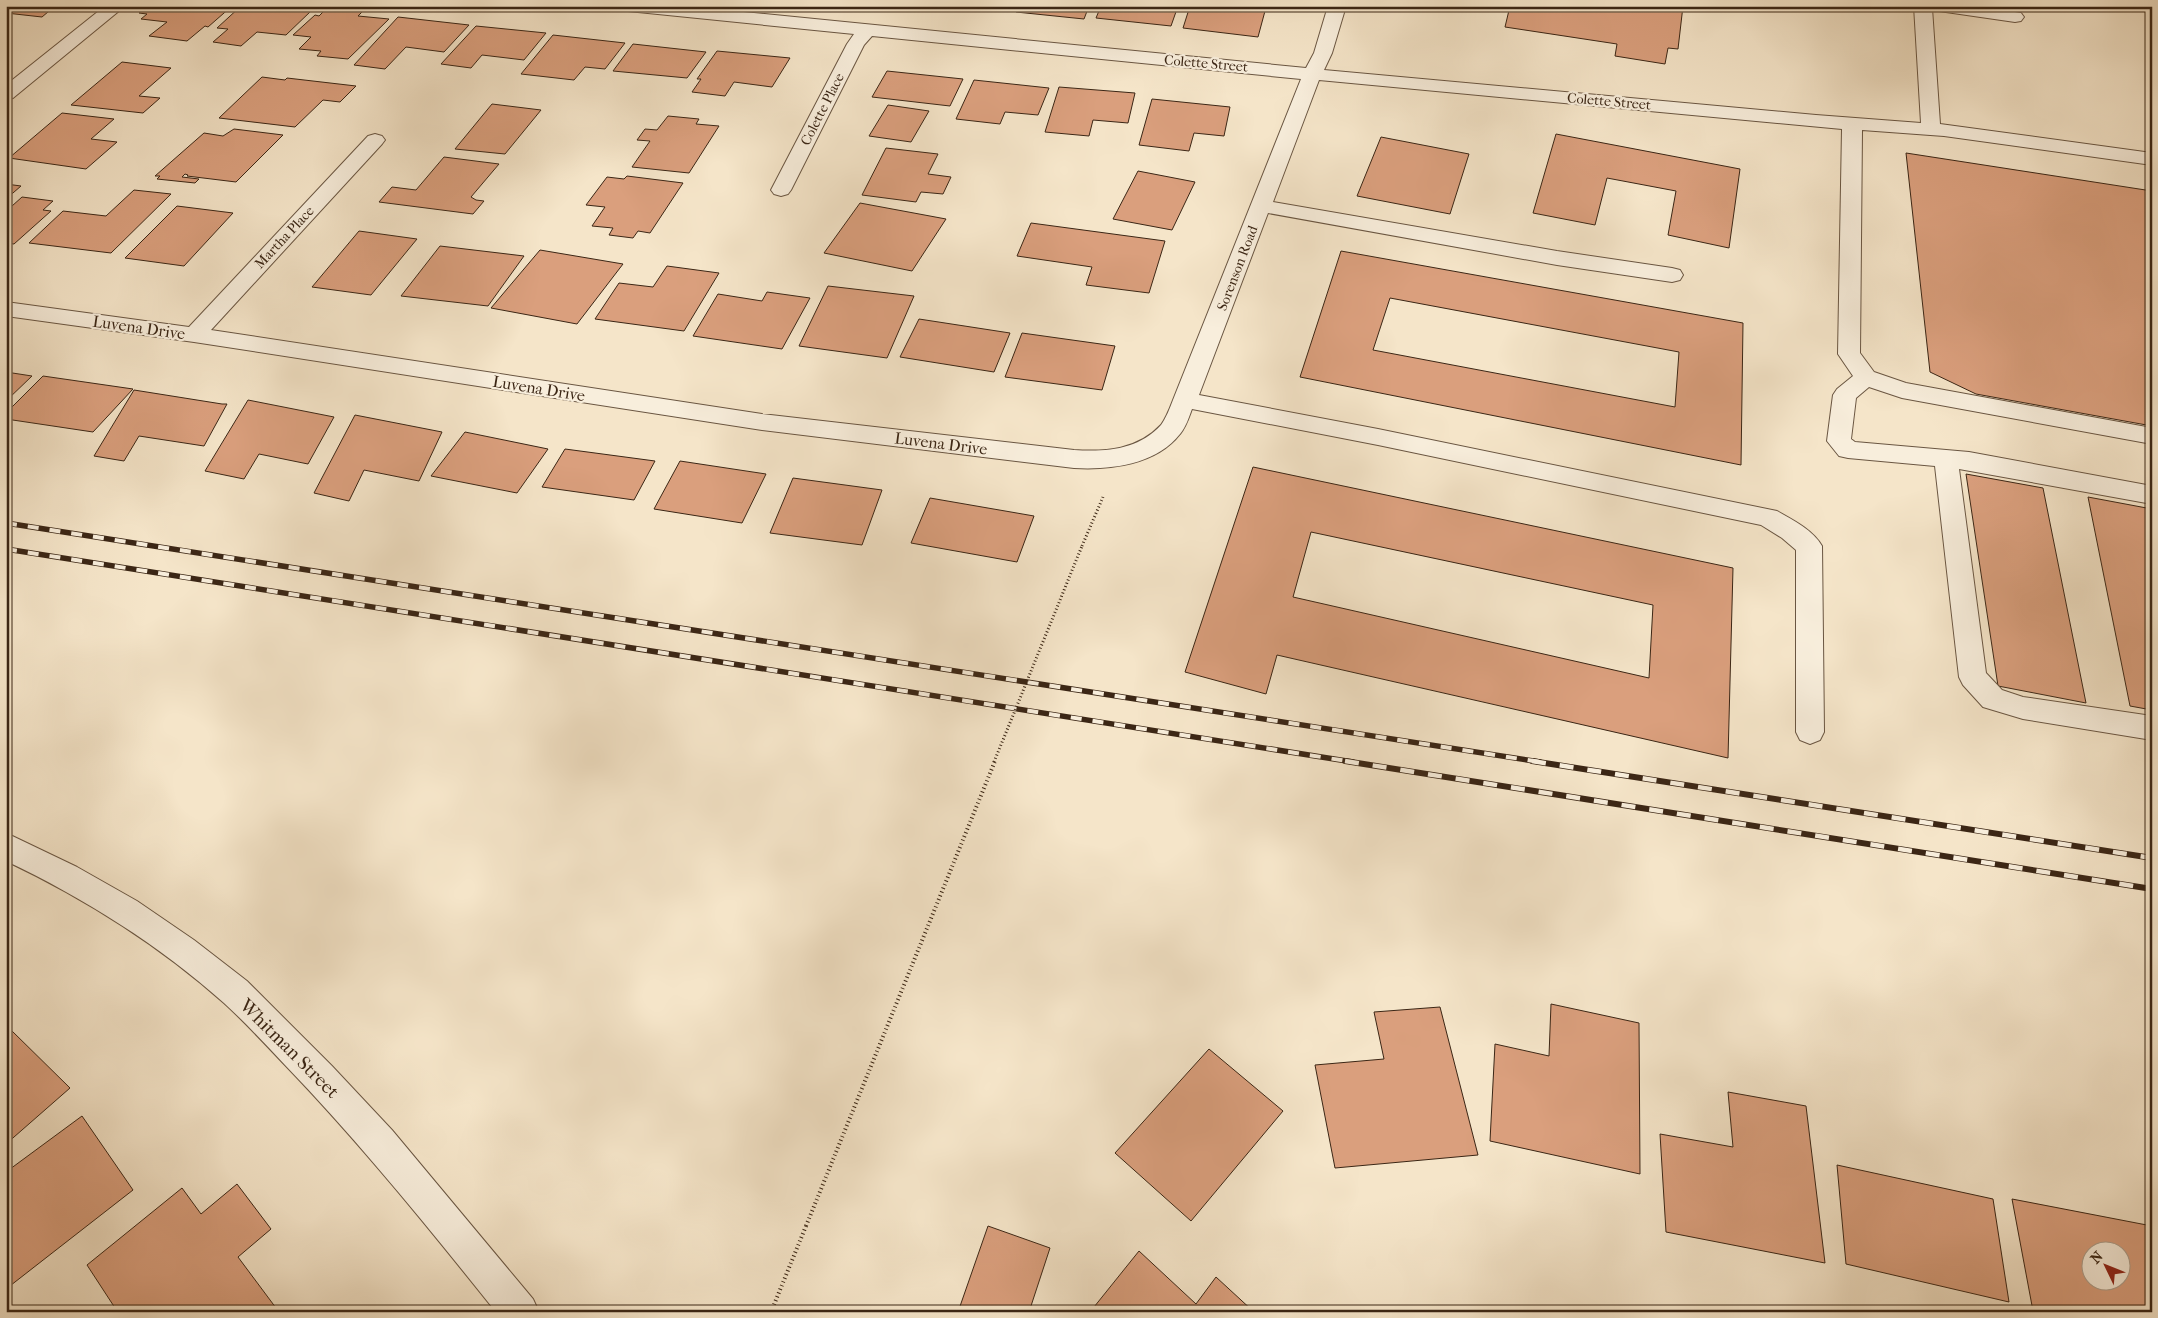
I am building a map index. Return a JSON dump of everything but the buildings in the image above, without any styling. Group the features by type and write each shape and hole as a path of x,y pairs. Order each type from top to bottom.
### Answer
{"street":[{"path":"6,94 116,6"},
{"name":"Colette Street","path":"628,6 1784,118 1931,129 2152,160"},
{"name":"Sorenson Road","path":"1074,459 1119,458 1146,449 1171,429 1185,400 1313,73 1323,53 1337,6"},
{"path":"1923,6 1931,129"},
{"path":"1939,6 2014,17"},
{"name":"Colette Place","path":"781,190 856,44 866,30"},
{"path":"1852,124 1849,354 1866,377 1902,390 2152,436"},
{"name":"Martha Place","path":"194,334 375,140"},
{"path":"1261,206 1557,258 1672,275"},
{"name":"Luvena Drive","path":"6,309 194,334 762,422 1074,459"},
{"path":"1866,377 1845,395 1839,441 1848,450 1968,460 2152,495"},
{"path":"1185,400 1378,436 1768,518 1792,531 1809,546 1810,732"},
{"path":"1946,459 1973,677 1994,698 2023,708 2152,728"},
{"name":"Whitman Street","path":"6,846 38,861 144,922 236,993 328,1084 434,1205 520,1312"}],"path":[{"path":"771,1312 1093,520"}],"railway":[{"path":"6,523 1540,762"},
{"path":"6,549 1353,762"},
{"path":"1345,761 2152,889"},
{"path":"1532,761 2152,858"}]}
